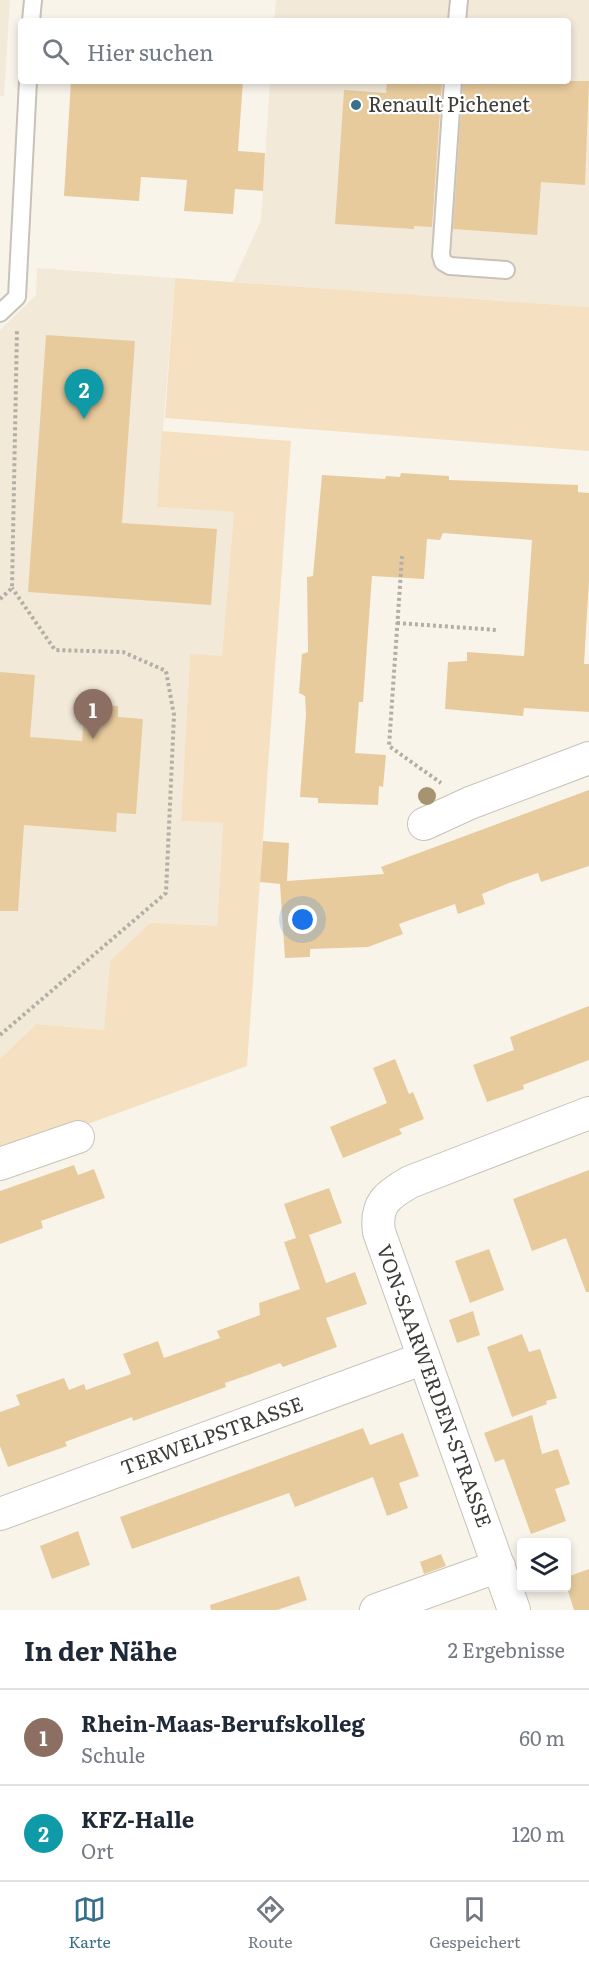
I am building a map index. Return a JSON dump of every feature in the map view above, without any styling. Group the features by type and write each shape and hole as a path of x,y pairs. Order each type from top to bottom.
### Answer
{"street":[{"path":"424,824 470,803 589,758"},
{"name":"VON-SAARWERDEN-STRASSE","path":"514,1610 379,1232 377,1218 380,1204 390,1193 410,1182 589,1113"},
{"path":"0,1164 78,1137"},
{"name":"TERWELPSTRASSE","path":"0,1514 424,1358"},
{"path":"376,1610 499,1566"}],"lane":[{"path":"32,18 33,0"},
{"path":"457,18 459,0"},
{"path":"0,313 17,297 28,84"},
{"path":"453,84 441,255 443,262 450,266 506,270"}],"path":[{"path":"0,1035 166,893 174,716 166,671 123,652 56,650 12,588 17,297"},
{"path":"402,556 389,746 406,759"},
{"path":"0,598 12,588"},
{"path":"397,623 497,630"}],"shaded area":[{"path":"0,0 10,0 4,96 0,96"},
{"path":"276,0 589,0 589,307 233,282 261,220 270,84 571,84 571,18 274,18"},
{"path":"37,268 175,278 157,507 234,512 222,657 190,655 181,821 223,823 217,926 110,961 104,1030 36,1024 0,1059 0,330 36,295"},
{"path":"175,278 589,307 589,451 165,418"},
{"path":"162,431 291,441 247,1066 0,1156 0,1059 36,1024 104,1030 110,961 150,923 217,926 223,823 181,821 190,654 222,656 234,512 157,507"}],"building":[{"path":"571,81 589,81 585,185 541,182 537,235 453,229 463,84 571,84"},
{"path":"71,84 243,84 238,151 265,153 263,191 235,189 233,214 184,211 187,180 141,177 139,201 64,196"},
{"path":"387,84 442,84 432,227 414,226 414,229 335,224 344,90 386,93"},
{"path":"46,335 135,341 122,523 217,529 211,605 28,592"},
{"path":"401,473 449,476 449,480 578,485 578,492 589,493 589,581 584,664 589,664 589,712 524,708 523,716 445,709 448,662 467,661 467,652 524,656 532,540 443,533 440,540 427,539 424,579 372,576 363,702 359,702 355,753 386,755 383,787 379,786 378,805 318,803 318,798 300,797 306,714 305,696 299,693 302,654 308,652 307,577 313,576 322,475 385,479 386,476 400,477"},
{"path":"0,672 35,675 30,737 82,741 84,715 95,716 96,705 118,706 118,717 143,719 136,814 117,813 116,832 24,825 18,911 0,911"},
{"path":"589,790 589,866 541,882 538,873 509,883 482,894 485,904 458,914 455,904 399,924 403,934 368,947 310,949 310,957 285,958 280,884 260,882 263,841 289,843 287,881 384,874 381,867"},
{"path":"589,1006 589,1060 523,1085 524,1089 487,1102 473,1065 514,1050 510,1037"},
{"path":"395,1059 409,1094 413,1092 424,1119 399,1129 402,1134 343,1158 330,1127 387,1103 373,1068"},
{"path":"74,1165 78,1175 94,1169 105,1198 41,1221 43,1228 0,1244 0,1191"},
{"path":"589,1170 589,1292 586,1292 566,1238 532,1251 513,1199"},
{"path":"329,1188 342,1223 309,1235 326,1283 355,1272 367,1304 326,1318 337,1347 283,1367 280,1363 225,1383 226,1387 133,1421 132,1417 65,1442 67,1446 8,1467 0,1446 0,1412 20,1405 16,1395 64,1378 69,1390 84,1384 86,1390 131,1374 123,1354 158,1341 164,1358 220,1338 217,1331 260,1315 259,1303 300,1289 284,1242 296,1238 284,1204"},
{"path":"489,1249 504,1290 470,1303 455,1261"},
{"path":"473,1311 480,1335 457,1343 449,1320"},
{"path":"522,1334 529,1352 540,1349 557,1398 512,1417 487,1347"},
{"path":"532,1415 542,1454 558,1449 570,1484 555,1489 566,1521 531,1534 504,1459 495,1462 484,1433"},
{"path":"363,1428 370,1445 403,1433 419,1476 399,1483 408,1508 387,1516 373,1477 295,1507 289,1493 132,1549 120,1517"},
{"path":"78,1531 90,1565 52,1579 40,1546"},
{"path":"441,1554 446,1566 424,1574 420,1562"},
{"path":"589,1569 589,1610 574,1610 568,1592 571,1592 571,1576"},
{"path":"299,1576 307,1600 277,1610 211,1610 210,1605"}],"place":[{"name":"Renault Pichenet","path":"356,105"},
{"name":"KFZ-Halle","path":"84,419"},
{"name":"Rhein-Maas-Berufskolleg","path":"93,739"}]}
